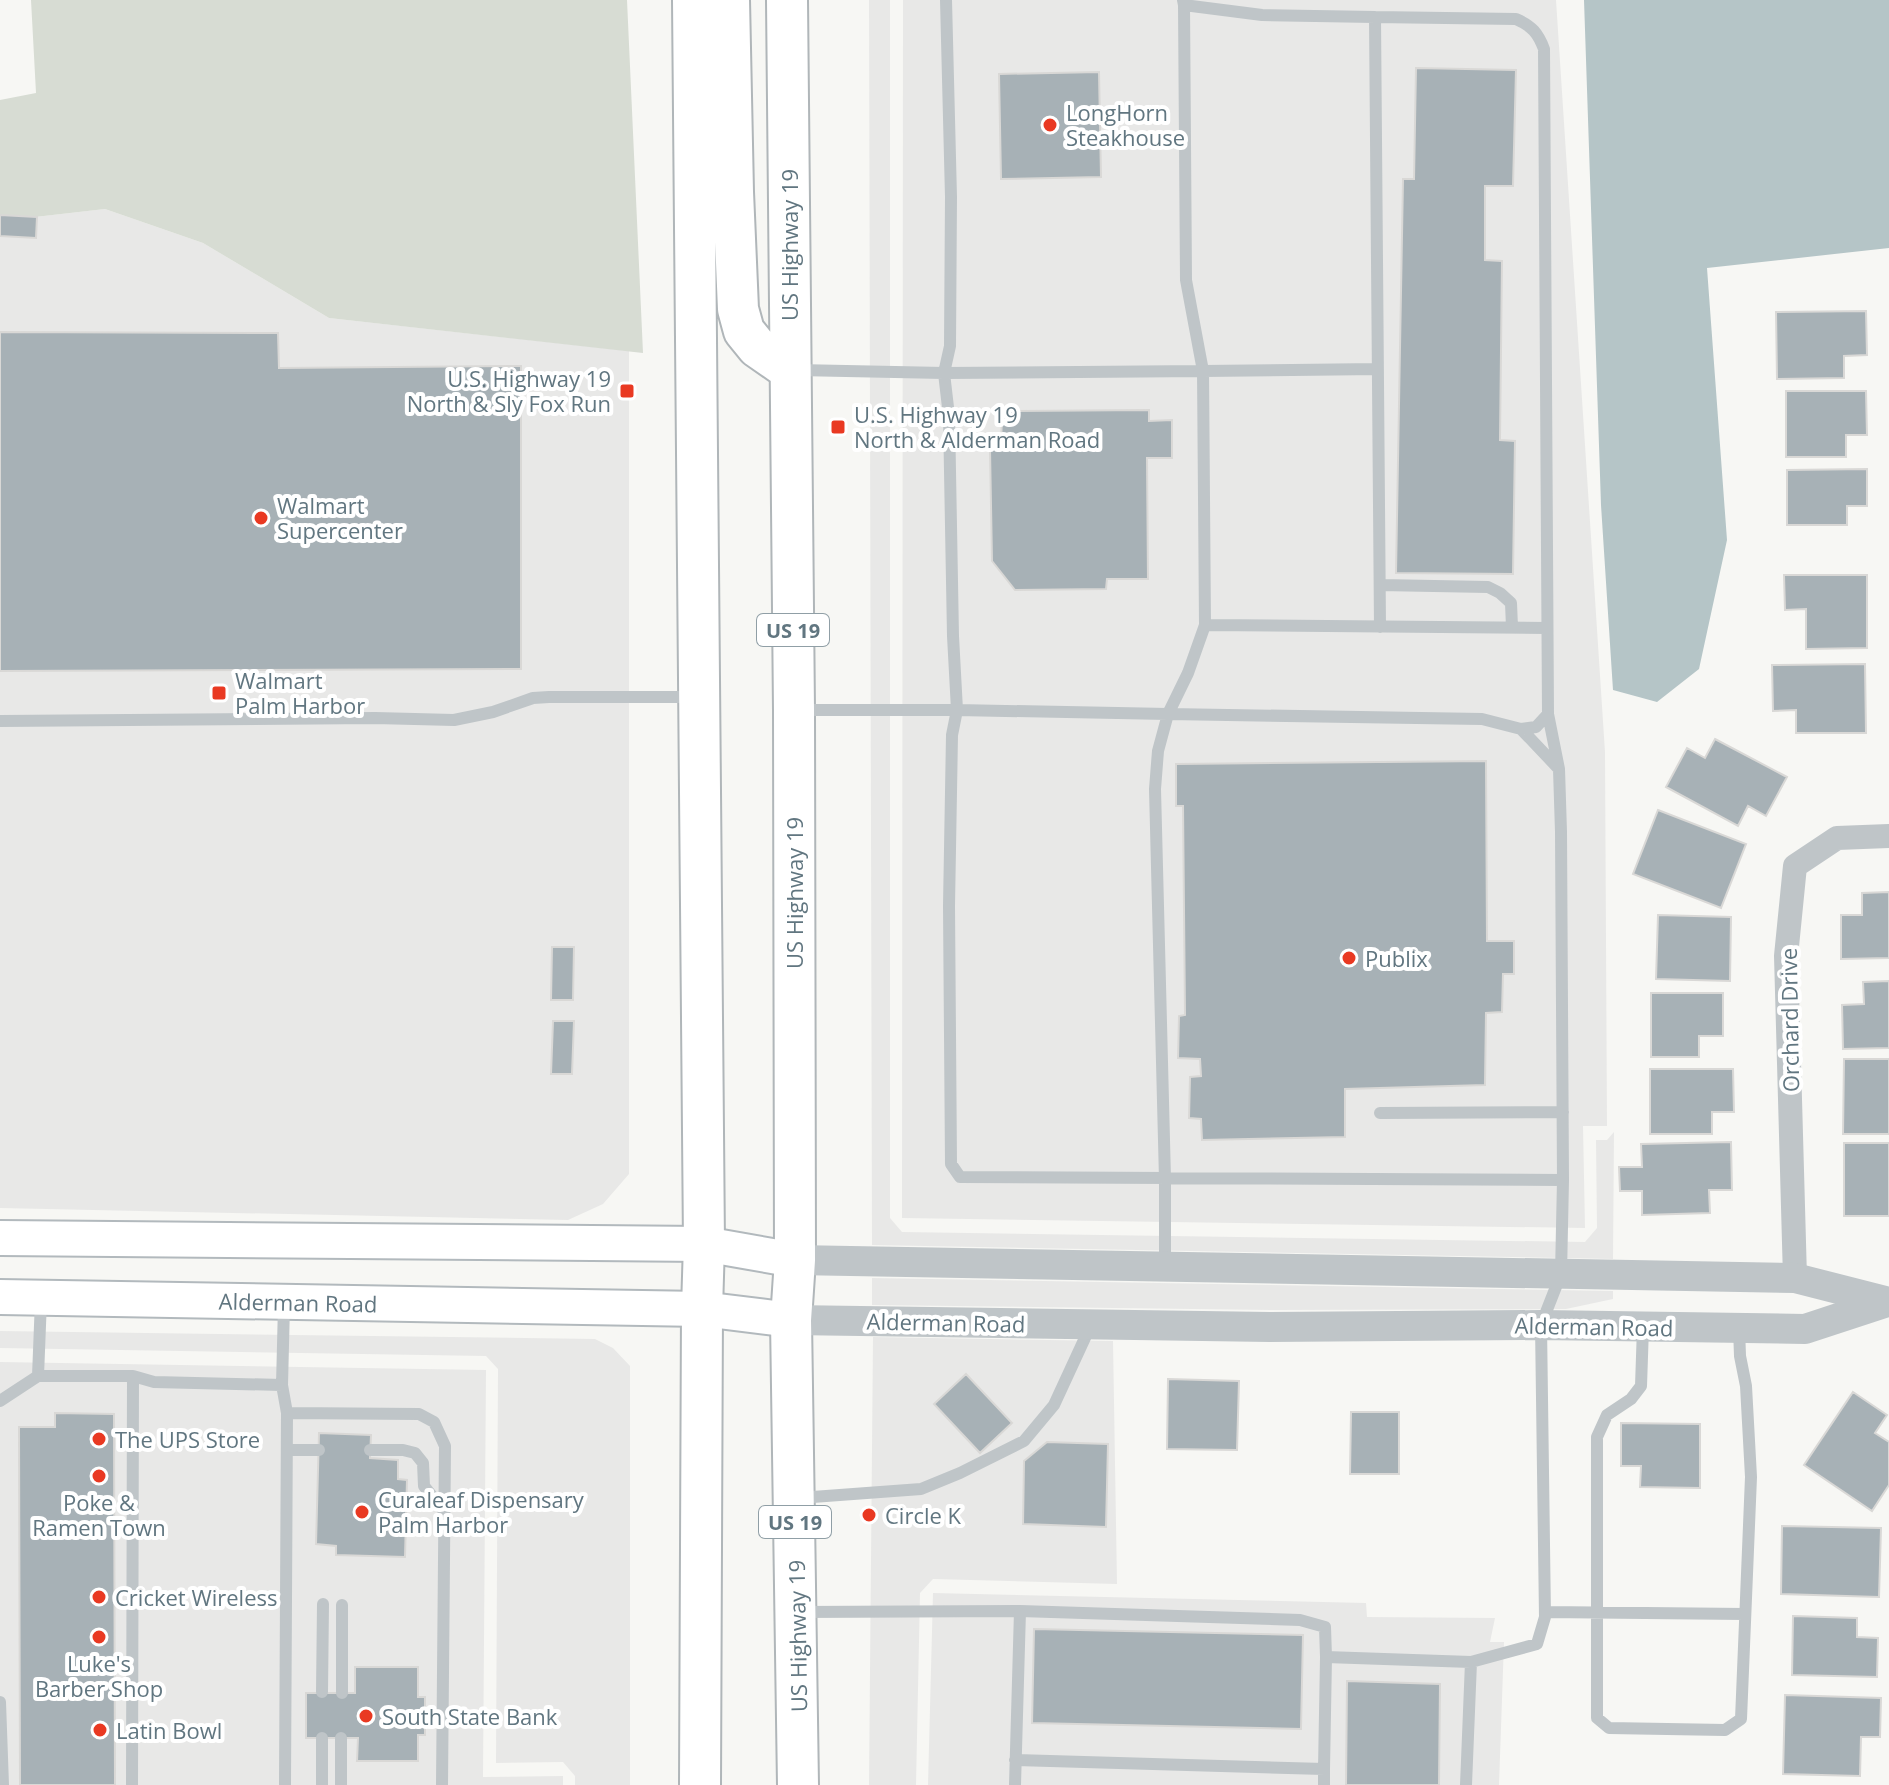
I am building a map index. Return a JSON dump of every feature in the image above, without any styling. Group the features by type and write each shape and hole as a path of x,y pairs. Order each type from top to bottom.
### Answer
{"highway":[{"path":"693,0 704,1244 700,1785"},
{"path":"729,0 738,309 744,331 757,347 790,370"},
{"name":"US Highway 19","path":"787,0 794,710 795,1260 791,1320 798,1785"}],"main road":[{"name":"Alderman Road","path":"0,1238 704,1244 795,1260"},
{"name":"Alderman Road","path":"0,1297 702,1309 791,1320"}],"street":[{"name":"Orchard Drive","path":"1795,1278 1786,956 1795,866 1837,838 1889,836"},
{"name":"Alderman Road","path":"795,1260 1795,1278 1888,1302"},
{"name":"Alderman Road","path":"791,1320 1270,1327 1541,1325 1805,1329 1888,1302"}],"lane":[{"path":"946,0 951,197 950,346 944,373 949,416 957,710 952,735 949,906 951,1164 960,1177 1563,1180"},
{"path":"1165,1266 1155,789 1158,751 1168,714 1188,673 1205,625 1203,371 1186,280 1183,3 1262,15 1516,19 1530,25 1539,35 1544,49 1546,628 1548,714 1559,769 1563,1180 1561,1274 1541,1325 1545,1617 1537,1644 1471,1662 1326,1657"},
{"path":"1375,17 1380,627"},
{"path":"790,370 944,373 1378,369"},
{"path":"1380,585 1488,587 1511,603 1512,627"},
{"path":"1205,625 1546,628"},
{"path":"0,721 454,720 493,712 533,698 699,697"},
{"path":"794,710 1482,719 1521,729 1536,727 1548,714"},
{"path":"1521,729 1559,769"},
{"path":"1380,1113 1563,1112"},
{"path":"38,1376 41,1298"},
{"path":"284,1302 282,1385 287,1413 285,1785"},
{"path":"795,1498 921,1489 1024,1441 1054,1405 1091,1324"},
{"path":"1643,1327 1641,1386 1631,1399 1607,1415 1597,1437 1597,1718 1609,1728 1725,1730 1741,1719 1751,1477 1739,1328"},
{"path":"0,1401 38,1376 133,1376 154,1382 282,1385"},
{"path":"132,1785 133,1376"},
{"path":"287,1413 419,1414 434,1422 445,1446 442,1785"},
{"path":"287,1450 319,1450"},
{"path":"370,1450 415,1453 423,1463 424,1486 444,1511"},
{"path":"322,1692 323,1604"},
{"path":"342,1605 342,1693"},
{"path":"797,1612 1020,1611 1300,1620 1325,1627 1324,1785"},
{"path":"1015,1785 1020,1611"},
{"path":"1545,1612 1745,1614"},
{"path":"1466,1785 1471,1662"},
{"path":"0,1702 3,1785"},
{"path":"322,1738 322,1785"},
{"path":"341,1738 341,1785"},
{"path":"1015,1760 1324,1769"}],"shaded area":[{"path":"31,0 627,0 643,353 329,318 203,243 105,209 0,221 0,100 36,93"},
{"path":"869,0 890,0 890,1218 902,1232 1585,1242 1597,1228 1596,1140 1607,1140 1614,1132 1613,1259 872,1245"},
{"path":"903,0 1556,0 1605,752 1607,1126 1583,1126 1585,1228 902,1218"},
{"path":"1584,0 1889,0 1889,248 1707,268 1727,540 1699,669 1657,702 1613,690 1601,505"},
{"path":"105,209 203,243 329,318 629,351 629,1174 603,1204 568,1220 0,1208 0,221"},
{"path":"872,1278 1613,1291 1613,1299 1566,1309 1271,1310 872,1305"},
{"path":"0,1331 595,1339 613,1348 630,1366 630,1785 575,1785 575,1776 563,1762 496,1763 498,1369 486,1356 0,1348"},
{"path":"873,1337 1113,1341 1117,1584 933,1579 920,1593 916,1785 869,1785"},
{"path":"0,1362 486,1370 483,1777 563,1776 563,1785 0,1785"},
{"path":"933,1593 1366,1603 1367,1617 1495,1618 1490,1642 1504,1642 1499,1785 928,1785"}],"building":[{"path":"1416,68 1516,70 1513,186 1485,186 1485,260 1502,261 1500,440 1515,441 1513,574 1396,573 1403,179 1414,179"},
{"name":"LongHorn Steakhouse","path":"1099,72 1101,177 1001,179 999,74"},
{"path":"0,215 37,217 36,238 0,236"},
{"path":"1866,311 1867,355 1844,356 1844,378 1777,379 1776,312"},
{"name":"Walmart Supercenter","path":"0,332 278,333 279,368 521,366 521,669 0,671"},
{"path":"1786,391 1866,391 1867,435 1846,435 1846,457 1786,457"},
{"path":"1149,410 1149,421 1172,420 1172,458 1147,458 1148,579 1107,579 1106,589 1015,590 992,561 990,449 1001,449 1002,411"},
{"path":"1867,469 1867,506 1847,506 1847,525 1787,525 1787,470"},
{"path":"1784,575 1867,575 1867,648 1806,649 1806,609 1785,610"},
{"path":"1865,664 1866,733 1796,733 1796,710 1773,711 1772,665"},
{"path":"1715,739 1787,777 1766,816 1748,806 1738,826 1666,787 1687,748 1705,758"},
{"name":"Publix","path":"1486,761 1487,941 1514,941 1514,974 1503,974 1502,1012 1486,1013 1485,1085 1345,1089 1345,1137 1202,1140 1201,1119 1189,1118 1190,1077 1201,1076 1200,1059 1178,1058 1179,1016 1185,1015 1183,806 1176,806 1176,764"},
{"path":"1658,810 1746,844 1721,908 1633,874"},
{"path":"1889,892 1889,958 1841,959 1841,915 1862,915 1862,893"},
{"path":"1658,915 1731,917 1730,981 1656,979"},
{"path":"552,947 574,947 573,1000 551,1000"},
{"path":"1889,981 1889,1048 1843,1049 1842,1005 1864,1004 1863,982"},
{"path":"1651,993 1723,993 1723,1036 1699,1036 1699,1057 1651,1057"},
{"path":"553,1021 574,1021 572,1074 551,1074"},
{"path":"1844,1059 1889,1059 1889,1134 1843,1134"},
{"path":"1650,1069 1733,1069 1734,1112 1712,1112 1712,1134 1650,1134"},
{"path":"1731,1142 1732,1190 1709,1190 1710,1213 1642,1215 1642,1191 1620,1191 1619,1167 1642,1167 1641,1144"},
{"path":"1844,1143 1889,1143 1889,1216 1844,1216"},
{"path":"966,1374 1012,1423 980,1453 934,1404"},
{"path":"1168,1379 1239,1381 1237,1450 1167,1449"},
{"path":"1853,1392 1887,1415 1875,1433 1889,1442 1889,1485 1872,1511 1804,1465"},
{"path":"1351,1412 1399,1412 1399,1474 1350,1474"},
{"path":"55,1413 114,1414 115,1785 20,1785 19,1427 55,1427"},
{"path":"1621,1423 1700,1424 1700,1488 1640,1487 1641,1466 1621,1466"},
{"name":"Curaleaf Dispensary Palm Harbor","path":"319,1433 371,1435 370,1458 398,1460 398,1479 407,1480 405,1557 336,1555 336,1546 316,1544"},
{"path":"1047,1442 1108,1444 1106,1527 1023,1524 1024,1461"},
{"path":"1782,1526 1881,1528 1879,1597 1781,1594"},
{"path":"1793,1616 1857,1618 1857,1637 1878,1638 1877,1677 1792,1675"},
{"path":"1034,1629 1303,1635 1301,1729 1032,1723"},
{"name":"South State Bank","path":"355,1667 418,1667 418,1697 425,1697 425,1735 418,1735 418,1761 357,1761 358,1738 306,1738 306,1693 355,1693"},
{"path":"1347,1681 1440,1684 1439,1785 1346,1785"},
{"path":"1785,1695 1881,1698 1880,1737 1861,1737 1860,1776 1783,1774"}],"place":[{"name":"LongHorn Steakhouse","path":"1050,125"},
{"name":"U.S. Highway 19 North & Sly Fox Run","path":"627,391"},
{"name":"U.S. Highway 19 North & Alderman Road","path":"838,427"},
{"name":"Walmart Supercenter","path":"261,518"},
{"name":"Walmart Palm Harbor","path":"219,693"},
{"name":"Publix","path":"1349,958"},
{"name":"The UPS Store","path":"99,1439"},
{"name":"Poke & Ramen Town","path":"99,1476"},
{"name":"Curaleaf Dispensary Palm Harbor","path":"362,1512"},
{"name":"Circle K","path":"869,1515"},
{"name":"Cricket Wireless","path":"99,1597"},
{"name":"Luke's Barber Shop","path":"99,1637"},
{"name":"South State Bank","path":"366,1716"},
{"name":"Latin Bowl","path":"100,1730"}]}
